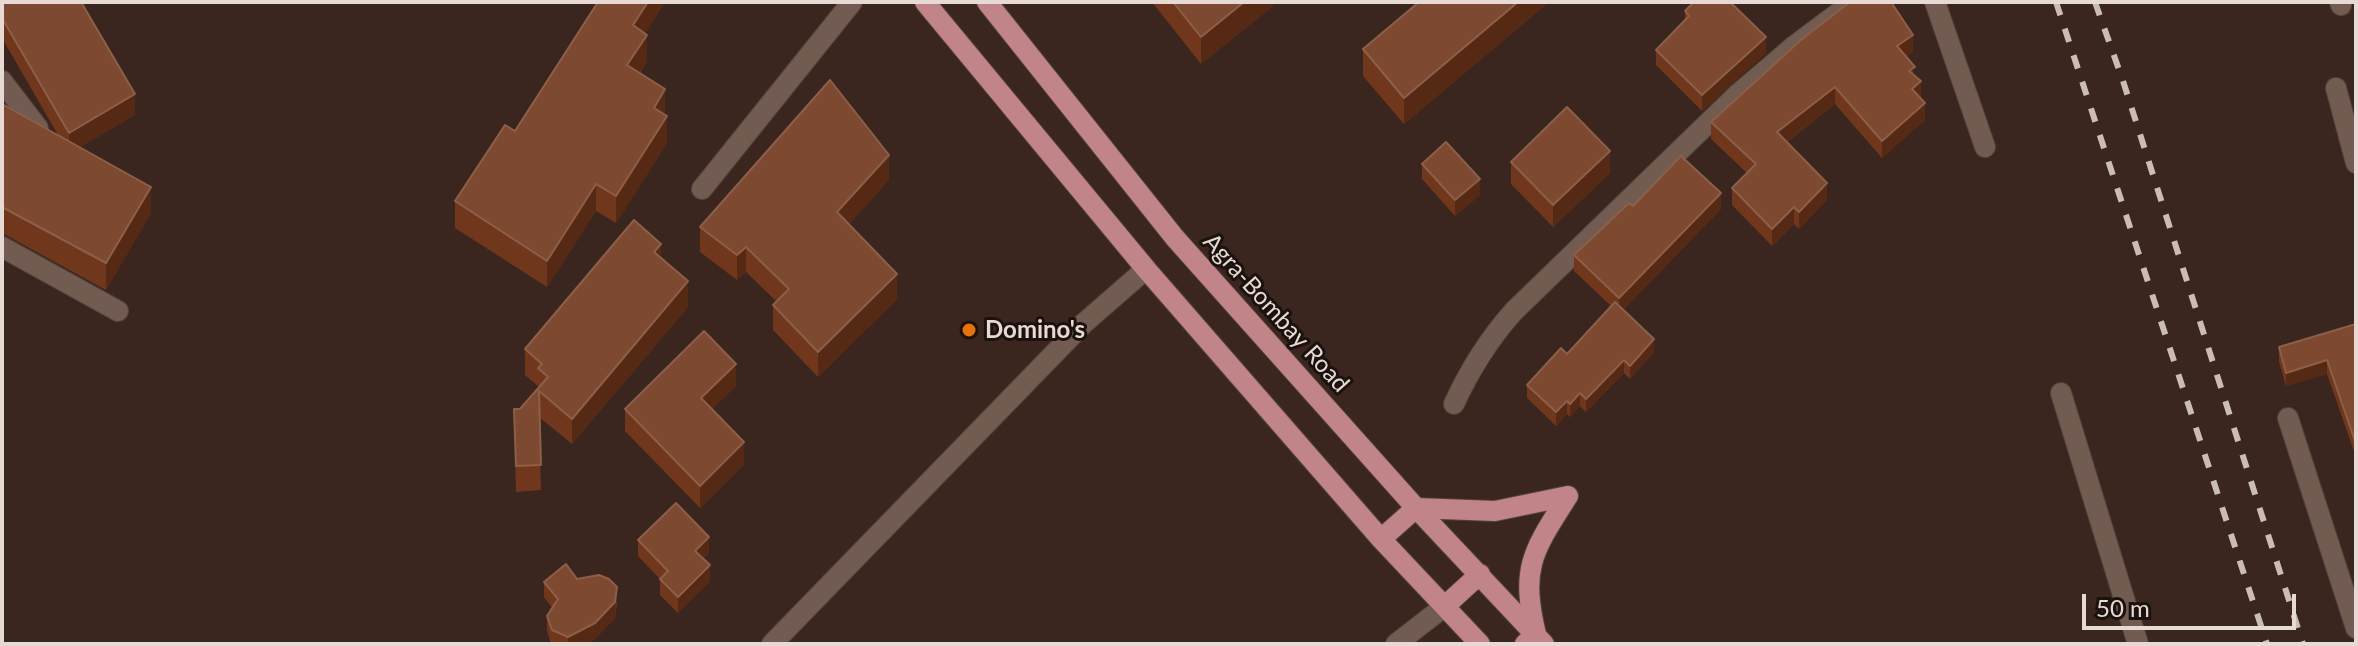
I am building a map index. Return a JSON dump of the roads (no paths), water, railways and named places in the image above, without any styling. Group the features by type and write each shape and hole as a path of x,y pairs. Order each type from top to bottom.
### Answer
{"main road":[{"path":"925,2 1146,269 1381,539 1480,644"},
{"name":"Agra-Bombay Road","path":"987,2 1175,238 1416,508 1480,574 1535,641"},
{"path":"1381,539 1416,508 1495,511 1568,496 1541,538 1531,564 1527,586 1535,641"},
{"path":"1445,606 1480,574"}],"street":[{"path":"702,189 852,2"},
{"path":"1454,404 1490,338 1514,311 1739,93 1794,46 1853,2"},
{"path":"1935,2 1985,147"},
{"path":"2,81 38,128"},
{"path":"2356,105 2336,88 2356,163"},
{"path":"2,247 118,311"},
{"path":"772,644 1083,324 1146,269"},
{"path":"2061,393 2135,643"},
{"path":"2288,418 2356,628"},
{"path":"1396,644 1445,606"}],"railway":[{"path":"2056,2 2267,644"},
{"path":"2095,2 2303,644"}],"place":[{"name":"Domino's","path":"969,330"}]}
